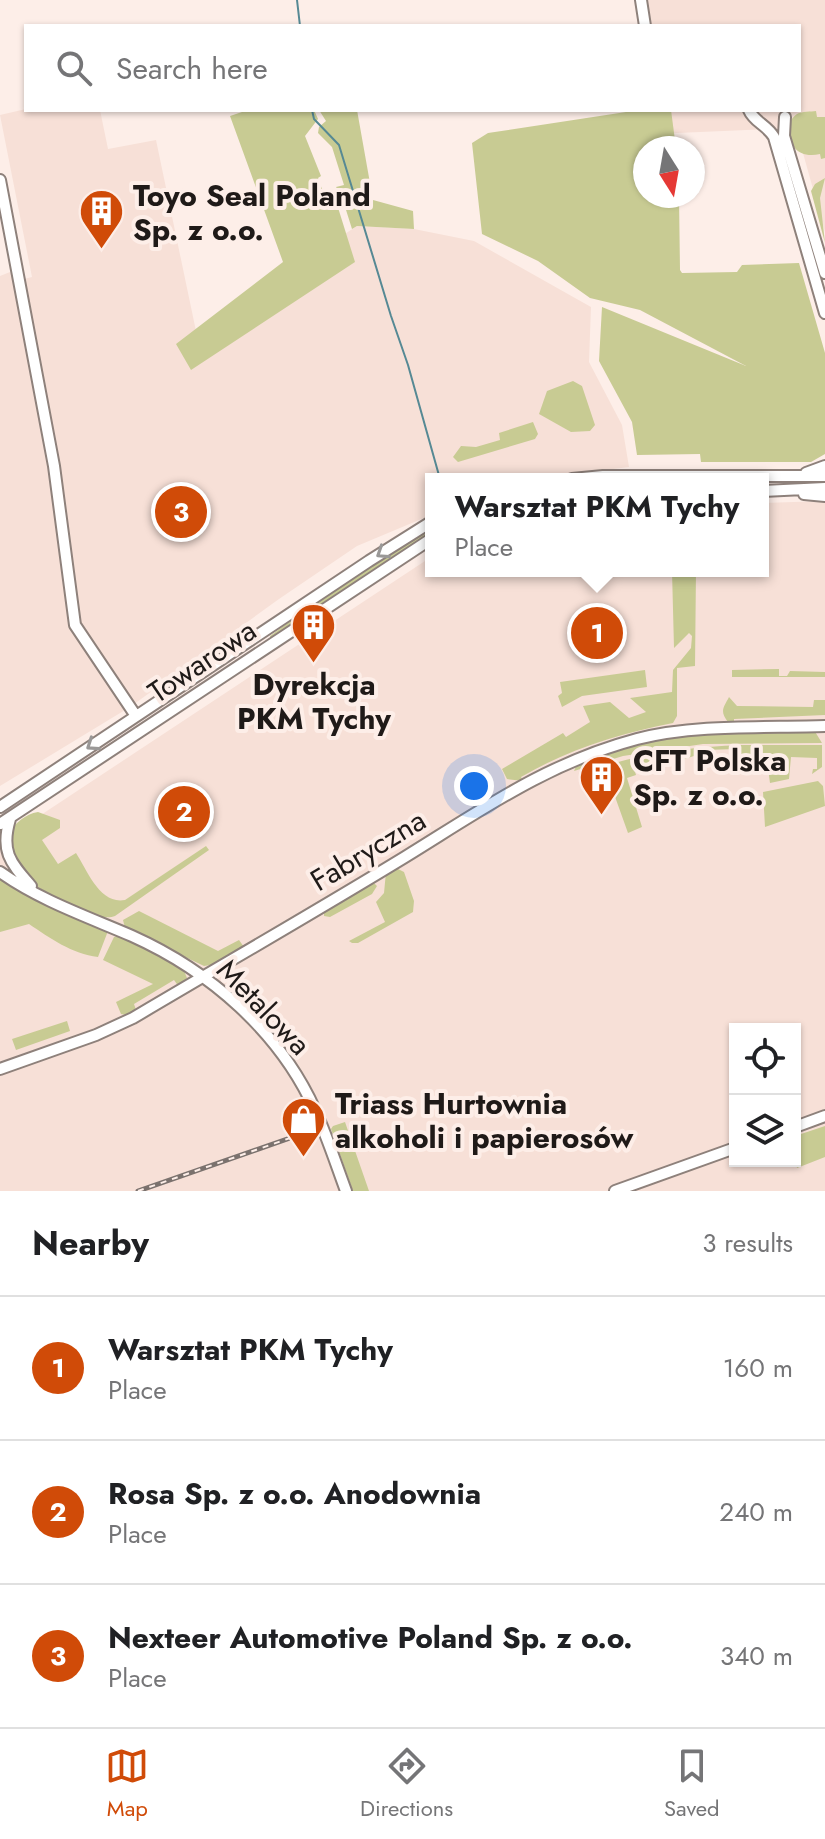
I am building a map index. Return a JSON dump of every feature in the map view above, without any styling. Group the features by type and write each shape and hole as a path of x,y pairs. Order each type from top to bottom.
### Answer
{"street":[{"path":"641,0 645,24"},
{"path":"749,112 774,139 825,313"},
{"path":"763,124 773,124 787,113"},
{"path":"787,113 784,136 825,273"},
{"path":"0,180 54,466 75,625 136,716"},
{"path":"788,477 825,466"},
{"path":"769,477 825,476"},
{"path":"769,491 825,488"},
{"path":"778,491 825,496"},
{"name":"Towarowa","path":"0,807 425,526"},
{"name":"Towarowa","path":"0,824 425,543"},
{"path":"251,640 258,652"},
{"name":"Fabryczna","path":"0,1069 116,1026 404,858 501,796 578,757 641,738 674,733 825,726"},
{"path":"11,818 2,837 2,854 35,891"},
{"name":"Metalowa","path":"0,872 51,901 175,957 204,975 257,1025 285,1059 315,1110 346,1191"},
{"path":"801,1125 825,1116"},
{"path":"615,1191 729,1150"}],"shaded area":[{"path":"638,0 825,0 825,232 796,128 654,134 651,112 801,112 801,24 641,24"},
{"path":"24,109 24,112 100,112 108,149 156,140 196,331 357,226 414,229 474,241 591,307 589,362 622,425 629,467 581,473 425,473 425,518 357,546 130,707 0,786 0,276 10,272 20,280 32,277 0,115"},
{"path":"825,501 825,1191 0,1191 0,842 425,561 425,577 769,577 769,503"}],"green space":[{"path":"816,111 817,117 825,117 825,158 821,159 820,154 801,153 790,141 789,133 789,126 797,114"},
{"path":"242,112 315,112 318,119 305,136 321,176 318,178 323,192 332,192 335,198 355,262 191,370 176,344 283,262 230,116"},
{"path":"320,112 357,112 373,200 413,211 414,229 357,226 352,229 336,187 344,185 332,147 318,133 319,127 326,121"},
{"path":"626,112 671,112 674,136 633,136 633,208 679,208 682,273 737,272 742,265 799,263 825,353 825,454 811,462 701,462 700,454 637,455 632,422 599,361 602,307 746,366 640,310 590,298 538,261 482,234 472,143 488,133"},
{"path":"825,178 820,198 825,243 811,191 815,184"},
{"path":"573,381 582,386 595,425 590,431 571,432 539,414 547,391"},
{"path":"533,422 538,434 535,439 458,462 453,457 461,446 476,447 500,440 499,433"},
{"path":"425,532 425,538 270,639 330,592"},
{"path":"672,577 696,577 695,666 677,668 677,716 673,723 633,732 576,751 521,777 523,781 507,779 502,769 563,733 566,737 590,722 583,706 610,702 629,718 646,712 630,698 672,692 673,670 691,648 692,636 689,633 674,648"},
{"path":"779,669 779,676 787,676 790,671 825,672 825,677 732,677 732,670"},
{"path":"645,670 647,687 582,696 562,707 558,696 562,693 560,682"},
{"path":"729,697 737,706 813,707 814,700 825,700 825,715 734,719 734,724 728,722 723,712"},
{"path":"814,730 822,743 703,744 623,756 574,771 578,762 641,742 683,736"},
{"path":"742,745 822,745 822,767 812,774 813,769 817,769 817,758 791,757 789,779 770,783 767,761 751,764 749,754 741,754 738,749 702,750 703,753 642,773 639,766 634,768 636,775 627,778 642,827 628,833 604,766 672,751"},
{"path":"818,781 823,786 825,806 765,827 763,792"},
{"path":"38,812 60,820 60,828 42,840 58,864 76,853 95,885 116,900 125,900 206,846 209,850 115,916 91,914 45,891 13,864 8,833 21,820"},
{"path":"396,868 404,872 414,901 413,912 358,943 352,943 349,941 385,922 376,902 384,893 386,872"},
{"path":"0,876 108,931 98,957 70,949 29,924 0,932"},
{"path":"372,881 377,886 372,894 330,917 324,916 324,909"},
{"path":"139,911 218,951 239,940 244,947 217,964 204,966 125,928 123,920"},
{"path":"120,935 182,966 187,978 179,987 174,980 134,1004 136,1010 126,1015 121,1014 116,1002 153,984 103,960 114,937"},
{"path":"67,1021 70,1031 16,1050 12,1039"},
{"path":"345,1122 369,1191 353,1191 331,1129"},
{"path":"825,1126 825,1157 801,1166 801,1134"}],"waterway":[{"path":"297,0 300,24"},
{"path":"312,112 314,119 339,145 438,473"}],"railway":[{"path":"138,1191 293,1137"}],"place":[{"name":"Toyo Seal Poland Sp. z o.o.","path":"102,251"},
{"name":"Nexteer Automotive Poland Sp. z o.o.","path":"181,512"},
{"name":"Warsztat PKM Tychy","path":"597,633"},
{"name":"Dyrekcja PKM Tychy","path":"314,665"},
{"name":"Rosa Sp. z o.o. Anodownia","path":"184,812"},
{"name":"CFT Polska Sp. z o.o.","path":"602,816"},
{"name":"Triass Hurtownia alkoholi i papierosów","path":"304,1159"}]}
